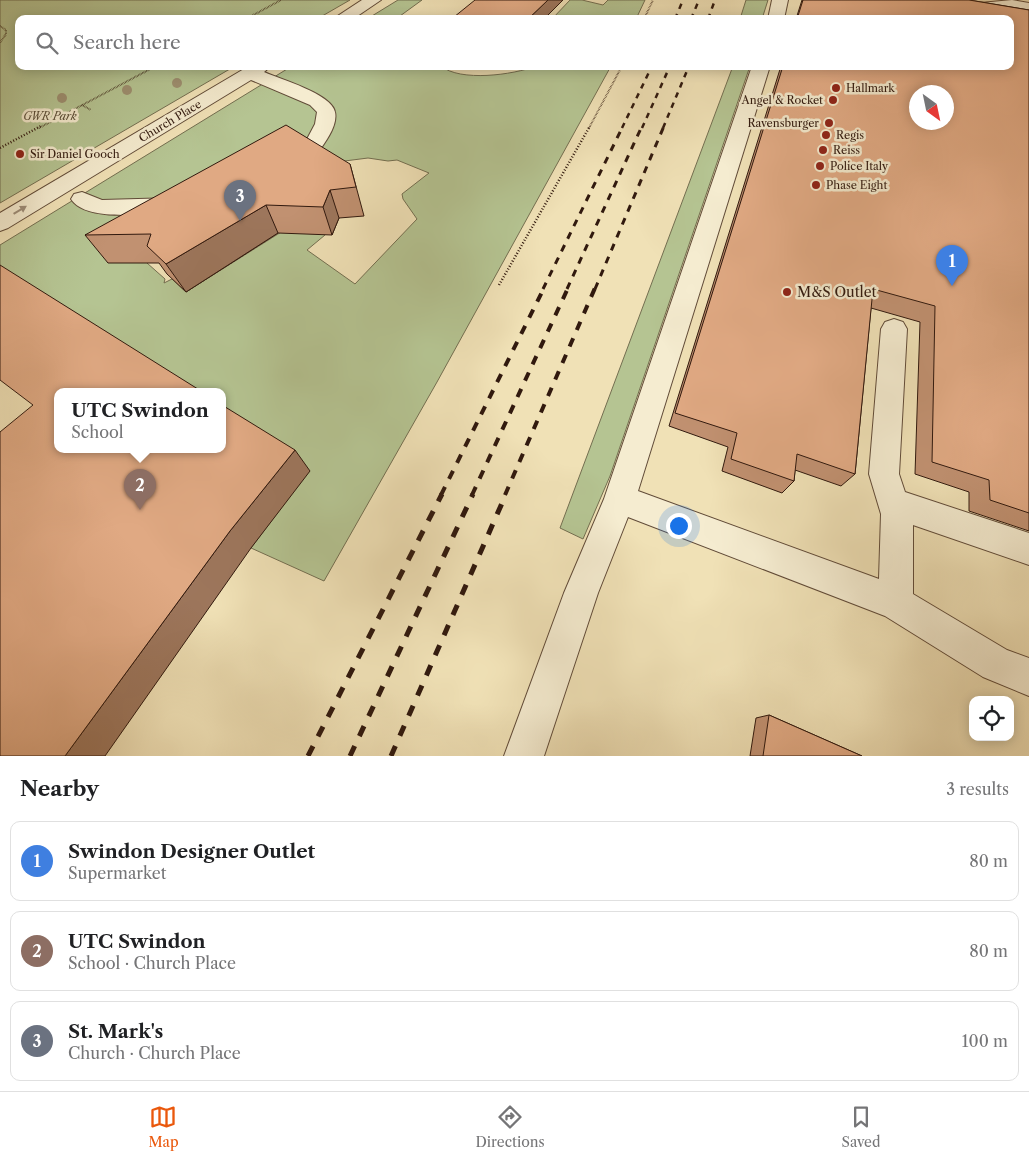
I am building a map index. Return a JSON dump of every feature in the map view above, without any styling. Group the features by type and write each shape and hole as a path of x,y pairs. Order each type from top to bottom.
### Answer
{"street":[{"path":"349,15 373,0"},
{"path":"777,15 780,0"},
{"path":"901,0 959,10 1012,5 1029,8"},
{"path":"256,70 317,101 326,111 325,124 312,147 290,146 262,156"},
{"name":"Church Place","path":"0,223 256,70"},
{"path":"524,756 580,593 620,499 760,70"},
{"path":"82,199 96,206 171,206 193,196"},
{"path":"894,329 884,474 897,514 896,603"},
{"path":"620,499 896,603 996,664 1029,677"},
{"path":"893,503 1029,549"}],"path":[{"path":"253,15 281,0"},
{"path":"646,15 653,0"},
{"path":"0,26 6,30 6,34 0,43"},
{"path":"0,148 148,70"},
{"path":"499,285 620,70"},
{"path":"82,105 91,110"}],"green space":[{"name":"GWR Park","path":"0,0 350,0 324,15 15,15 15,70 228,70 0,203"},
{"path":"398,0 422,0 401,15 374,15"},
{"path":"570,0 582,0 603,5 608,0 645,0 638,15 556,15"},
{"path":"746,0 768,0 763,15 741,15"},
{"path":"285,70 448,70 461,74 487,75 522,70 609,70 437,382 324,581 251,548 309,471 226,417 226,388 179,388 0,274 0,245","holes":["368,158 388,161 397,160 429,173 402,194 403,199 417,219 355,284 307,250 325,235 327,229 305,217 186,292 172,279 164,283 165,279 147,263 329,163"]},
{"path":"732,70 749,70 610,476 583,539 560,528"}],"building":[{"path":"475,0 548,0 532,15 456,15"},
{"path":"803,0 969,0 1029,10 1029,513 990,500 989,480 932,462 935,306 873,289 855,474 797,454 794,481 731,459 737,433 675,413 782,70 1014,70 1014,15 798,15"},
{"path":"286,125 350,164 356,187 330,190 323,207 266,205 166,264 147,246 151,234 85,235"},
{"path":"0,265 196,388 54,388 54,453 226,453 226,407 295,450 230,531 65,756 0,756 0,432 33,405 0,380"},
{"path":"769,715 862,756 763,756"}],"railway":[{"path":"677,15 683,0"},
{"path":"693,15 699,0"},
{"path":"709,15 715,0"},
{"path":"622,128 650,70"},
{"path":"642,128 668,70"},
{"path":"663,128 687,70"},
{"path":"543,289 623,126"},
{"path":"567,289 642,126"},
{"path":"595,289 664,126"},
{"path":"441,495 544,288"},
{"path":"472,495 568,288"},
{"path":"505,495 595,288"},
{"path":"308,756 442,494"},
{"path":"350,756 473,494"},
{"path":"391,756 506,494"}],"place":[{"name":"Hallmark","path":"836,88"},
{"name":"Angel & Rocket","path":"833,100"},
{"name":"Ravensburger","path":"829,123"},
{"name":"Regis","path":"826,135"},
{"name":"Reiss","path":"823,150"},
{"name":"Sir Daniel Gooch","path":"20,154"},
{"name":"Police Italy","path":"820,166"},
{"name":"Phase Eight","path":"816,185"},
{"name":"St. Mark's","path":"240,221"},
{"name":"Swindon Designer Outlet","path":"952,286"},
{"name":"M&S Outlet","path":"787,292"},
{"name":"UTC Swindon","path":"140,510"}]}
